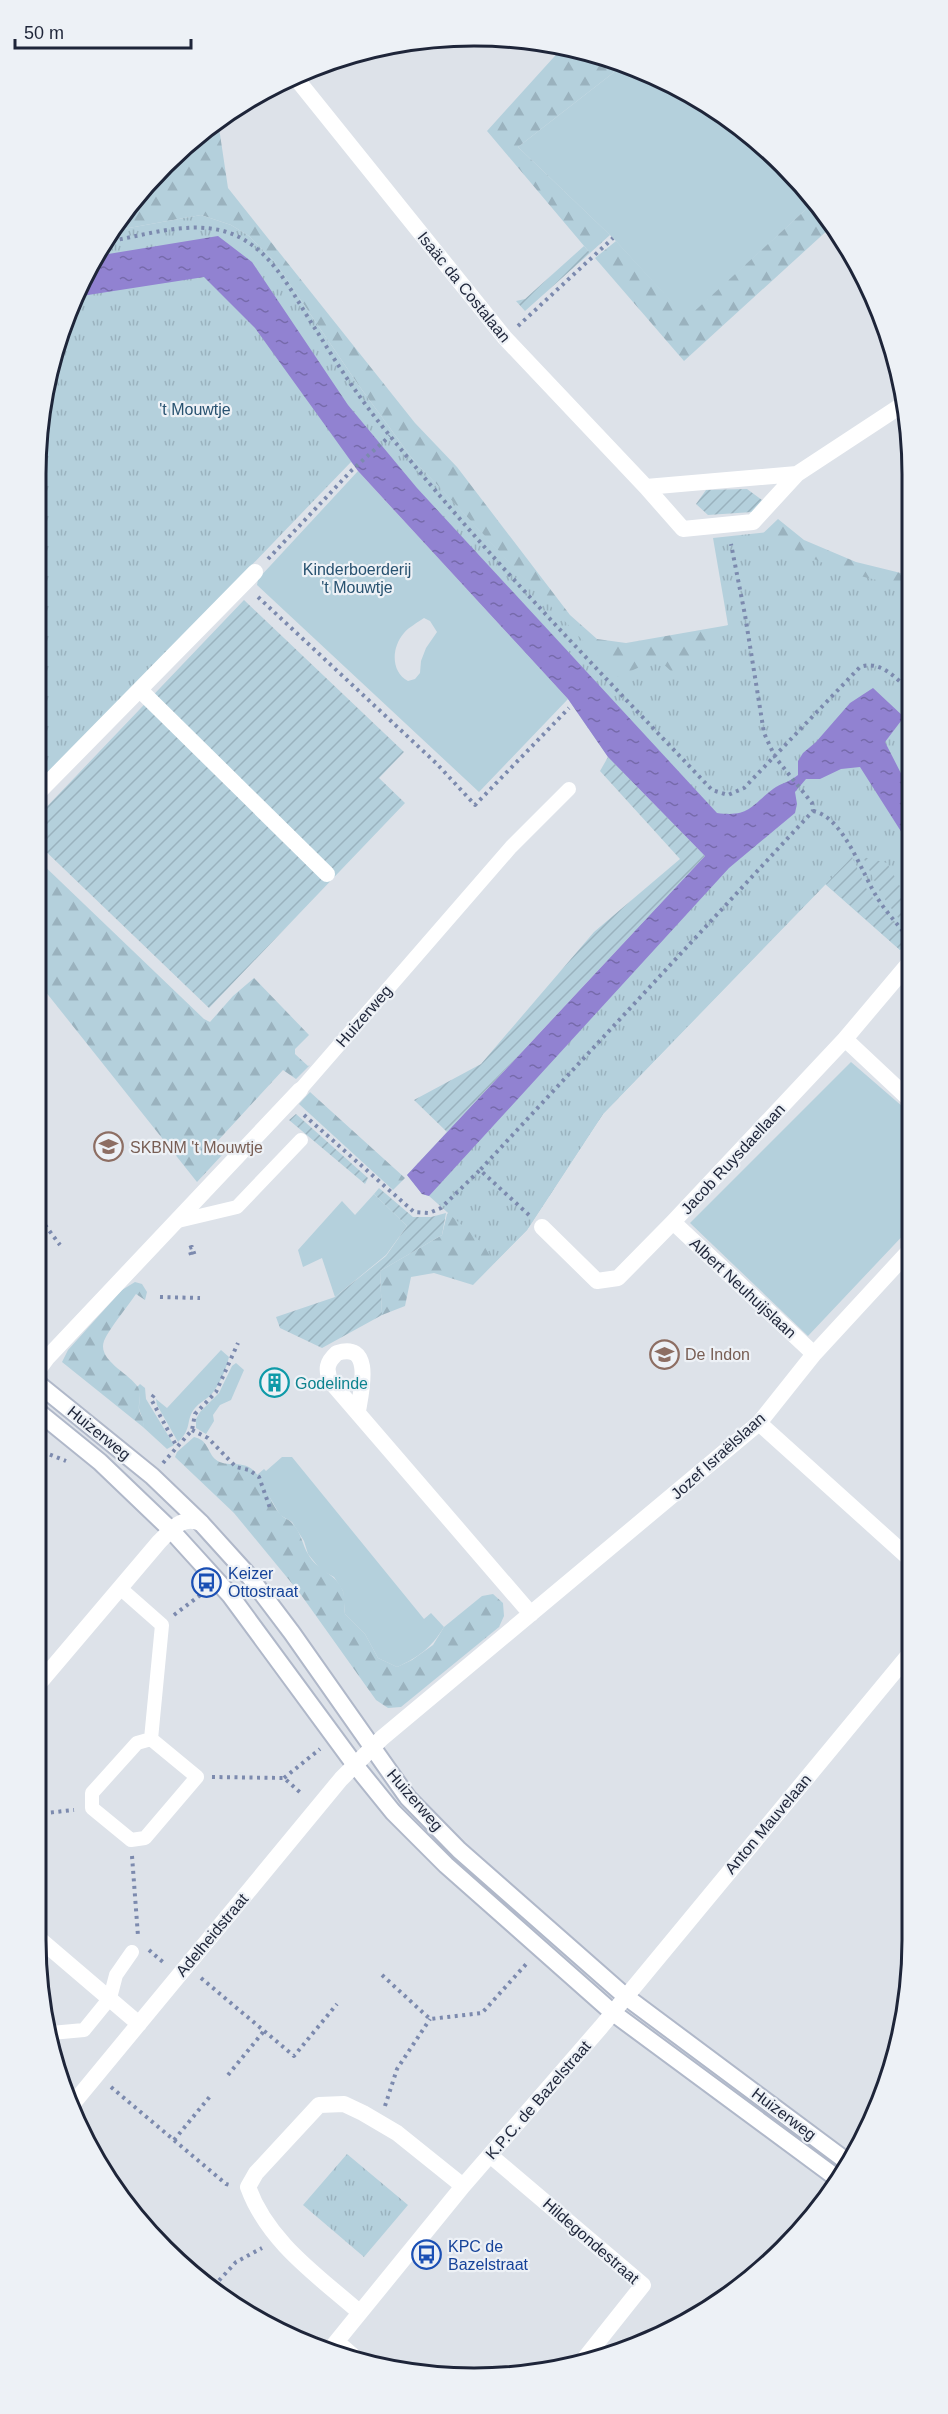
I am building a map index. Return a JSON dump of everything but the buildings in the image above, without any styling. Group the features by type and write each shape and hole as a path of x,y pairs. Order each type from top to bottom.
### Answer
{"street":[{"name":"Isaäc da Costalaan","path":"300,84 505,338 683,529 753,522 797,474 896,409"},
{"name":"Isaäc da Costalaan","path":"646,487 797,474"},
{"path":"46,785 250,578"},
{"path":"140,690 327,874"},
{"name":"Jacob Ruysdaellaan","path":"539,1224 597,1281 618,1278 845,1040 902,972"},
{"path":"845,1040 902,1093"},
{"name":"Huizerweg","path":"46,1359 295,1096"},
{"name":"Albert Neuhuijslaan","path":"673,1222 814,1354"},
{"name":"Jozef Israëlslaan","path":"355,1765 372,1748 759,1423 814,1354 902,1259"},
{"name":"Huizerweg","path":"46,1390 152,1476 201,1523 249,1576 285,1623 408,1798 459,1850 625,1996 842,2158"},
{"path":"358,1411 531,1614"},
{"name":"Huizerweg","path":"46,1418 100,1462 171,1530 230,1596 355,1765 393,1812 446,1866 612,2012 831,2175"},
{"path":"759,1423 902,1552"},
{"path":"46,1676 171,1530 185,1520 201,1523"},
{"name":"Anton Mauvelaan","path":"612,2012 902,1663"},
{"name":"Adelheidstraat","path":"77,2099 355,1765"},
{"path":"46,1945 139,2024"},
{"name":"K.P.C. de Bazelstraat","path":"334,2344 463,2186 612,2012"},
{"path":"359,2312 278,2239 253,2200 248,2187 256,2173 320,2105 344,2104 397,2133 463,2186"},
{"name":"Hildegondestraat","path":"491,2156 643,2285 590,2351"}],"lane":[{"name":"Huizerweg","path":"295,1096 511,847 569,789"},
{"path":"178,1221 237,1206 301,1140"},
{"path":"120,1588 162,1625 151,1739"},
{"path":"151,1739 197,1778 145,1838 131,1840 92,1808 92,1793 137,1743 151,1739"},
{"path":"57,2032 84,2030 110,1998 116,1976 135,1947"}],"path":[{"path":"116,241 199,226 223,230 246,241 272,263 329,352 390,436 472,534 712,790 729,795 744,788 860,667 870,664 881,667 902,684"},
{"path":"505,338 613,238"},
{"path":"390,436 352,470 250,578 475,805 569,708"},
{"path":"295,1096 414,1212 429,1213 441,1208 480,1170 813,811 812,803 775,757 764,733 745,615 727,526"},
{"path":"813,811 824,813 847,840 879,900 902,931"},
{"path":"480,1170 539,1224"},
{"path":"46,1226 60,1245"},
{"path":"160,1297 200,1298"},
{"path":"152,1476 192,1430 195,1414 216,1392 238,1343"},
{"path":"154,1395 151,1399 177,1447"},
{"path":"192,1430 208,1438 236,1467 249,1470 259,1477 271,1511"},
{"path":"162,1625 203,1593"},
{"path":"197,1778 284,1778 320,1749"},
{"path":"284,1778 317,1808"},
{"path":"46,1813 92,1808"},
{"path":"131,1840 135,1947 183,1971 294,2056 337,2004"},
{"path":"382,1975 430,2019 482,2013 529,1961"},
{"path":"380,2122 397,2069 430,2019"},
{"path":"228,2075 264,2031"},
{"path":"97,2075 226,2184 248,2187"},
{"path":"174,2140 212,2094"},
{"path":"218,2282 236,2262 278,2239"}],"green space":[{"path":"556,55 616,71 518,147 610,235 590,253 487,131"},
{"path":"616,71 663,91 712,119 756,153 808,208 687,319 613,238 518,147"},
{"path":"219,131 228,188 415,423 457,467 570,615 597,639 626,643 752,621 758,538 778,519 804,540 856,562 902,573 902,624 689,756 411,457 357,383 275,262 249,236 231,225 201,215 124,229 172,172"},
{"path":"808,208 826,232 684,361 595,258 616,241 687,318"},
{"name":"'t Mouwtje","path":"201,215 231,225 249,236 275,262 357,383 411,457 617,677 658,659 673,673 728,625 713,538 769,532 800,553 844,572 902,586 902,948 900,950 825,884 603,1114 527,1230 494,1263 483,1244 429,1196 422,1194 407,1175 705,856 608,757 568,699 351,462 57,767 46,775 46,474 50,418 61,363 79,310 104,260 124,229"},
{"path":"584,246 590,253 525,311 516,301 525,299"},
{"name":"Kinderboerderij 't Mouwtje","path":"358,471 568,699 479,792 257,585 258,579","holes":["424,618 430,621 437,632 426,648 421,661 420,673 415,679 408,681 402,677 396,666 397,646 404,633 411,627"]},
{"path":"747,489 762,500 752,512 708,515 696,504 706,490"},
{"path":"244,600 404,752 379,778 405,803 209,1008 46,852 46,808"},
{"path":"608,757 705,856 447,1132 414,1100 481,1064 594,932 680,859 600,771"},
{"path":"858,851 603,1114 527,1230 473,1285 434,1273 411,1277 405,1306 382,1315 380,1271 442,1235 447,1214"},
{"path":"852,857 868,892 902,933 900,950 826,884"},
{"path":"863,857 887,863 902,890 902,923 881,894"},
{"path":"46,868 204,1019 210,1022 233,996 254,978 309,1035 295,1049 295,1054 308,1066 310,1065 296,1079 283,1070 213,1146 222,1155 197,1182 46,992"},
{"path":"851,1062 902,1106 902,1236 808,1336 690,1223"},
{"path":"310,1092 405,1178 393,1190 299,1104"},
{"path":"296,1114 368,1178 365,1184 289,1120"},
{"path":"379,1188 413,1217 431,1217 446,1213 442,1235 380,1271 382,1315 322,1348 280,1328 276,1317 335,1297 386,1256 407,1226 374,1194"},
{"path":"374,1194 407,1226 386,1255 335,1297 322,1258 303,1267 298,1250 342,1201 355,1215"},
{"path":"135,1282 142,1284 147,1292 145,1300 136,1294 110,1330 103,1348 109,1360 138,1387 139,1410 143,1419 143,1427 62,1362 68,1350 122,1290"},
{"path":"221,1350 229,1357 222,1378 210,1396 192,1412 186,1432 178,1442 157,1405 156,1399 167,1408"},
{"path":"236,1363 244,1370 231,1400 220,1405 213,1415 214,1421 206,1434 196,1428 196,1419 219,1393 232,1366"},
{"path":"140,1384 145,1388 146,1399 174,1445 167,1449 143,1427 137,1387"},
{"path":"194,1437 199,1438 207,1446 212,1456 220,1462 245,1465 254,1471 265,1486 276,1509 297,1529 312,1559 340,1585 344,1593 345,1614 365,1634 378,1658 397,1667 412,1660 433,1645 444,1627 482,1596 493,1594 503,1603 504,1616 499,1627 401,1707 388,1708 376,1700 299,1592 234,1513 175,1457 177,1452"},
{"path":"282,1457 292,1457 424,1619 431,1613 444,1627 429,1646 412,1659 397,1667 378,1658 365,1634 345,1614 343,1591 334,1577 321,1570 308,1554 304,1541 292,1522 280,1515 257,1475 264,1469 266,1471"},
{"path":"347,2154 408,2205 364,2257 303,2205"}],"water":[{"path":"218,236 252,262 348,405 417,488 717,813 743,812 754,806 776,787 798,775 798,761 803,753 816,742 850,703 873,688 902,715 902,720 885,742 902,775 902,833 860,767 841,769 820,779 806,779 795,792 797,804 795,813 729,868 429,1196 422,1194 407,1175 705,856 608,757 568,699 358,471 255,328 204,277 86,295 108,254"}],"place":[{"name":"SKBNM 't Mouwtje","path":"109,1147"},
{"name":"De Indon","path":"664,1354"},
{"name":"Godelinde","path":"274,1383"},
{"name":"Keizer Ottostraat","path":"207,1582"},
{"name":"KPC de Bazelstraat","path":"427,2255"}]}
